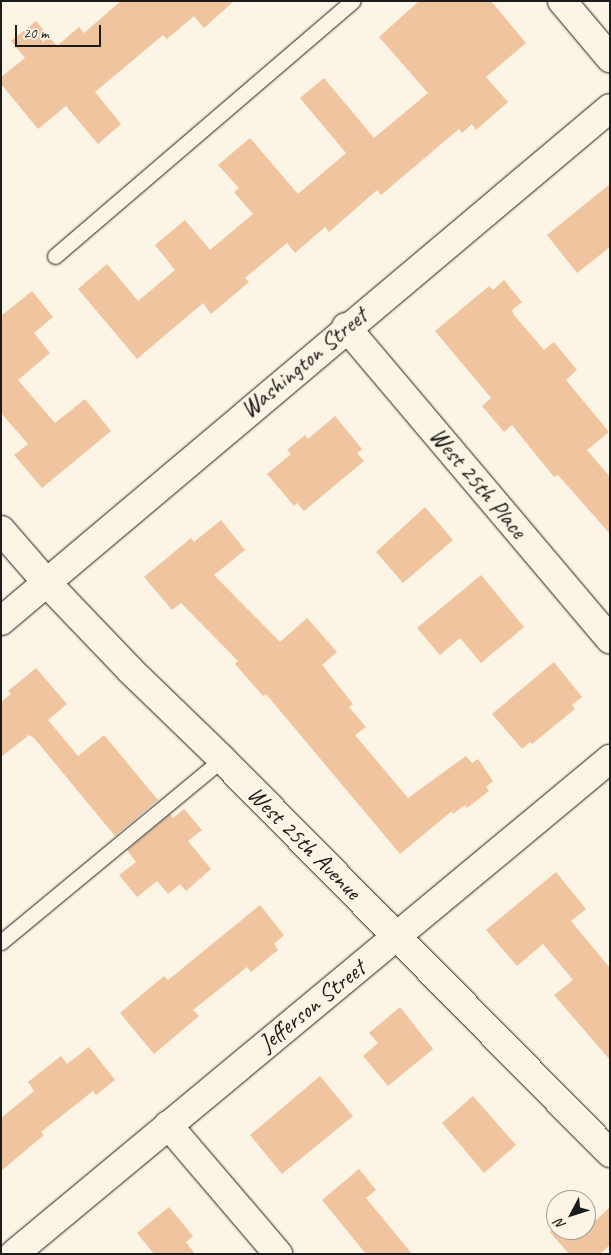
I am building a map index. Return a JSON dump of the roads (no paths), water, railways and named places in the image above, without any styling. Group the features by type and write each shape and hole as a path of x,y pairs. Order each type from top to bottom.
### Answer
{"street":[{"path":"562,1 610,58"},
{"name":"Washington Street","path":"1,622 346,327 610,108"},
{"name":"West 25th Place","path":"346,327 610,639"},
{"name":"West 25th Avenue","path":"1,530 47,583 131,671 222,759 610,1153"},
{"name":"Jefferson Street","path":"14,1254 610,759"},
{"path":"168,1125 278,1254"}],"lane":[{"path":"55,256 353,1"},
{"path":"1,942 222,759"}]}
